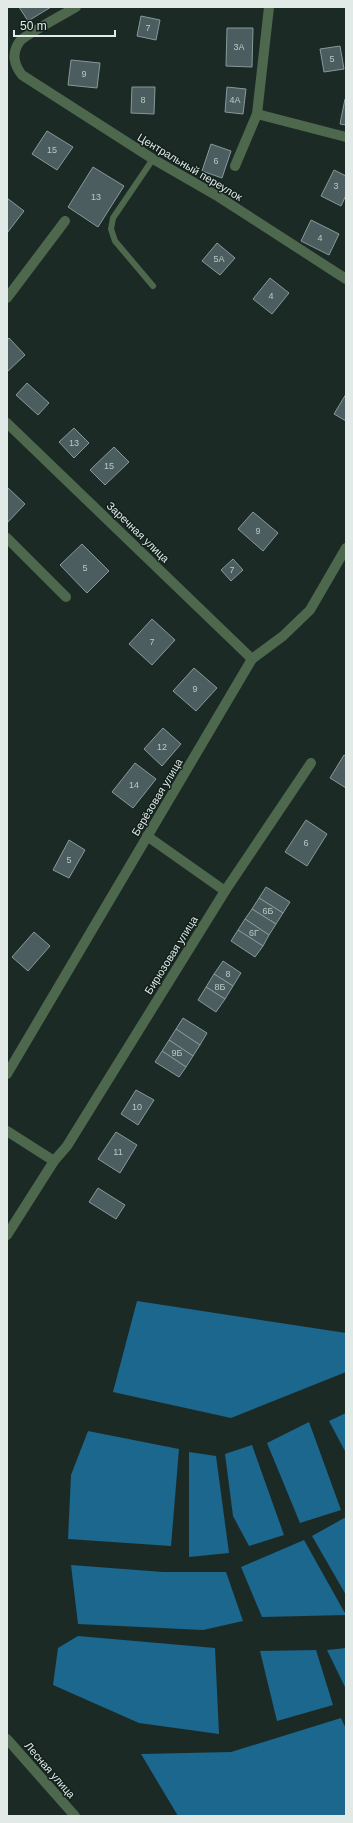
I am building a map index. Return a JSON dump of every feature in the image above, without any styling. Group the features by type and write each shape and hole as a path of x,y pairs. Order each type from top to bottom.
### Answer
{"street":[{"name":"Центральный переулок","path":"76,7 20,41 14,55 16,67 22,75 153,159 219,197 346,279"},
{"path":"235,166 256,114 269,7"},
{"path":"256,114 346,138"},
{"path":"7,298 65,221"},
{"name":"Заречная улица","path":"7,423 252,659"},
{"path":"7,538 66,597"},
{"name":"Берёзовая улица","path":"7,1074 252,659 283,636 310,610 346,548"},
{"name":"Бирюзовая улица","path":"7,1235 54,1161 67,1146 225,891 311,763"},
{"path":"148,836 225,891"},
{"path":"7,1131 54,1161"},
{"name":"Лесная улица","path":"7,1739 75,1816"}],"lane":[{"path":"153,159 113,218 111,229 115,241 153,286"}],"water":[{"path":"137,1301 346,1333 346,1372 231,1418 113,1392"},
{"path":"346,1413 346,1453 329,1421"},
{"path":"309,1422 341,1510 300,1523 267,1443"},
{"path":"88,1431 179,1449 171,1546 68,1539 71,1475"},
{"path":"252,1445 284,1535 249,1546 233,1516 225,1454"},
{"path":"189,1452 216,1456 229,1553 189,1557"},
{"path":"346,1517 346,1595 312,1536"},
{"path":"304,1540 346,1615 262,1617 241,1567"},
{"path":"71,1565 163,1572 226,1572 243,1621 203,1630 78,1624"},
{"path":"78,1636 215,1648 219,1734 139,1723 53,1685 58,1648"},
{"path":"346,1648 346,1689 327,1650"},
{"path":"316,1650 333,1705 277,1721 260,1651"},
{"path":"341,1718 346,1729 346,1816 178,1816 141,1754 231,1752"}],"building":[{"path":"19,7 51,7 28,21"},
{"path":"141,16 160,20 156,40 137,36"},
{"path":"227,28 253,28 252,67 226,66"},
{"path":"340,46 344,69 324,72 320,49"},
{"path":"71,60 100,63 97,88 68,85"},
{"path":"132,87 155,87 154,114 131,113"},
{"path":"227,87 246,89 243,114 225,112"},
{"path":"346,99 346,125 340,124"},
{"path":"47,131 73,147 57,170 32,154"},
{"path":"211,144 231,151 222,178 202,171"},
{"path":"93,167 124,186 98,227 68,207"},
{"path":"334,170 346,176 346,195 341,206 321,196"},
{"path":"7,198 24,211 7,233"},
{"path":"311,220 339,234 329,255 301,241"},
{"path":"217,243 235,258 220,275 202,261"},
{"path":"270,278 289,293 272,314 253,299"},
{"path":"9,338 25,355 7,372 7,340"},
{"path":"27,383 49,403 38,415 16,395"},
{"path":"346,394 346,421 334,414"},
{"path":"74,428 89,443 74,458 59,442"},
{"path":"114,447 129,462 105,485 90,470"},
{"path":"7,487 25,504 7,523"},
{"path":"253,512 278,533 263,551 238,529"},
{"path":"82,544 109,571 87,593 60,565"},
{"path":"233,559 243,570 231,581 221,570"},
{"path":"152,619 175,640 152,665 129,644"},
{"path":"194,668 217,688 196,711 173,691"},
{"path":"163,728 181,744 162,766 144,749"},
{"path":"344,755 346,756 346,788 330,778"},
{"path":"135,763 156,779 133,808 112,792"},
{"path":"306,820 327,834 307,866 285,852"},
{"path":"69,840 85,850 69,878 53,870"},
{"path":"266,887 290,902 283,913 259,898"},
{"path":"259,898 283,913 276,924 252,909"},
{"path":"252,909 276,924 269,935 245,919"},
{"path":"245,919 269,935 263,946 238,930"},
{"path":"238,930 263,946 255,957 231,941"},
{"path":"34,932 50,946 28,971 12,957"},
{"path":"223,961 241,973 233,986 214,974"},
{"path":"214,974 233,986 225,999 206,987"},
{"path":"206,987 225,999 216,1012 198,1000"},
{"path":"183,1018 207,1033 200,1045 176,1029"},
{"path":"176,1029 200,1045 193,1056 169,1040"},
{"path":"169,1040 193,1056 186,1067 162,1051"},
{"path":"162,1051 186,1067 179,1077 155,1062"},
{"path":"136,1090 154,1100 138,1125 121,1114"},
{"path":"116,1132 137,1145 120,1173 98,1159"},
{"path":"98,1188 125,1205 116,1219 89,1202"}]}
